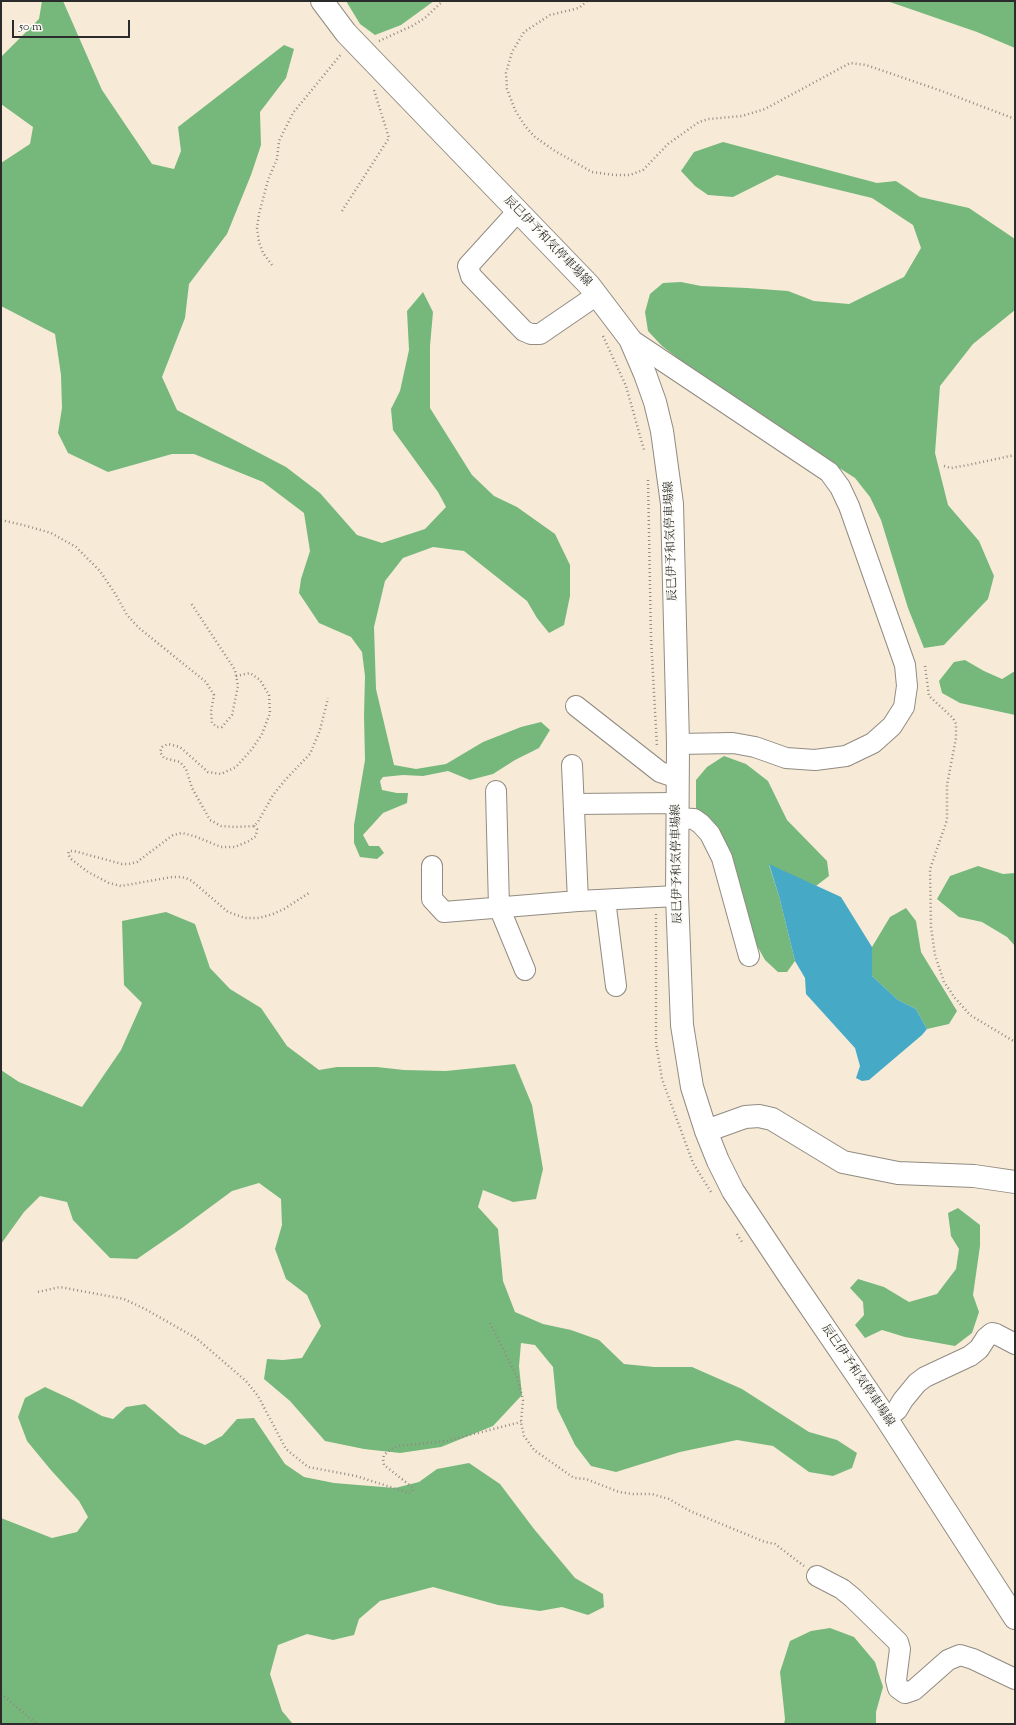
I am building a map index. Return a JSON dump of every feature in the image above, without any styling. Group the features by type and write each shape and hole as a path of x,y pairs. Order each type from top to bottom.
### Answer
{"main road":[{"name":"辰巳伊予和気停車場線","path":"322,1 364,52 597,295 630,339 655,402 662,431 672,504 678,744 668,774 677,810 667,897 682,1025 692,1087 706,1131 718,1161 733,1191 886,1418 1015,1618"},
{"path":"706,1131 745,1117 759,1116 772,1119 843,1162 898,1173 974,1176 1015,1182"}],"street":[{"path":"518,211 468,266 471,276 524,331 531,334 540,334 597,295"},
{"path":"630,339 829,472 840,487 849,506 905,666 907,686 904,707 892,726 873,743 846,756 815,760 786,758 733,743 678,744"},
{"path":"576,706 668,774"},
{"path":"572,765 578,901"},
{"path":"496,791 499,907 525,970"},
{"path":"574,804 677,810 702,824 710,834 722,858 750,956"},
{"path":"432,866 432,899 444,912 578,901 667,897"},
{"path":"605,900 616,986"},
{"path":"886,1418 897,1410 917,1383 925,1377 970,1356 979,1349 986,1338 992,1333 1015,1344"},
{"path":"817,1576 842,1589 898,1642 900,1649 896,1680 898,1688 905,1693 914,1690 948,1660 960,1655 973,1659 1015,1679"}],"path":[{"path":"272,265 263,253 258,242 257,228 268,180 277,159 279,141 293,113 364,52 390,35 412,26 425,18 443,1"},
{"path":"587,1 579,8 550,15 524,32 512,52 506,73 507,89 515,110 525,126 535,137 555,151 592,172 614,175 630,175 643,170 668,144 699,122 709,119 742,116 765,109 850,63 866,65 1015,119"},
{"path":"342,211 389,138 369,74 364,52"},
{"path":"601,331 626,386 646,455"},
{"path":"944,466 951,468 1015,455"},
{"path":"648,479 651,638 668,774"},
{"path":"1,520 51,533 76,547 100,571 127,615 139,628 206,682 214,695 211,712 212,723 217,727 222,727 232,715 238,686 235,670 191,603"},
{"path":"922,660 929,696 953,718 956,724 955,745 947,785 947,820 930,869 931,927 935,955 944,982 955,998 970,1015 1015,1042"},
{"path":"236,676 250,673 260,680 269,694 270,712 259,739 236,767 221,774 208,772 180,747 168,744 162,748 160,752 164,758 180,762 186,769 192,788 210,820 221,826 254,826 258,822 273,795 310,754 320,730 328,698"},
{"path":"254,826 258,829 256,836 235,847 221,847 194,836 182,833 172,835 137,862 129,864 122,864 74,850 69,851 68,854 71,859 88,872 109,883 121,886 172,877 186,878 192,881 228,912 245,918 259,918 273,914 284,909 309,893"},
{"path":"667,897 656,1044 662,1079 693,1163 713,1196"},
{"path":"734,1229 742,1242"},
{"path":"38,1292 60,1288 124,1299 145,1309 196,1338 246,1381 264,1407 286,1449 308,1467 356,1476 409,1493 413,1490 412,1487 384,1465 384,1455 390,1449 398,1446 446,1441 521,1422"},
{"path":"490,1323 517,1377 523,1400 521,1422 524,1436 534,1450 574,1478 586,1479 619,1492 652,1494 669,1499 690,1511 765,1542 775,1544 817,1576"},
{"path":"1,1694 37,1724"}],"green space":[{"path":"42,1 63,1 102,90 152,164 174,169 181,151 178,127 284,45 294,49 286,78 260,112 261,145 251,175 227,234 189,284 185,318 162,377 177,410 286,467 320,493 357,535 382,543 425,529 446,507 438,492 393,430 391,409 400,391 409,350 407,311 423,292 433,312 430,346 430,408 472,475 494,496 517,507 555,534 570,565 570,596 564,625 549,633 537,618 527,601 464,551 433,547 403,558 385,581 374,627 376,689 394,765 416,769 446,764 483,742 521,727 541,722 550,730 539,748 515,760 493,774 470,780 448,771 423,776 403,775 383,777 380,781 382,790 397,793 408,793 407,803 383,813 363,835 369,846 379,846 384,853 377,859 360,857 354,843 354,825 365,760 365,676 362,652 351,637 319,623 299,593 301,579 310,551 304,513 263,482 194,454 172,454 108,472 68,453 58,433 62,408 61,375 55,334 1,306 1,163 30,144 33,127 1,104 1,57 39,19"},
{"path":"346,1 434,1 401,25 375,35 360,24"},
{"path":"887,1 1015,1 1015,48 977,32"},
{"path":"723,142 877,183 896,181 920,197 969,208 1015,239 1015,310 973,344 940,386 935,453 948,505 979,541 994,576 988,599 944,645 924,648 908,608 881,520 870,497 855,478 731,399 662,346 648,331 645,312 650,294 663,283 681,282 701,286 788,291 814,301 849,304 904,277 921,248 913,225 872,198 777,175 733,197 708,195 695,186 681,171 694,152"},
{"path":"965,660 1002,679 1015,671 1015,715 960,703 942,693 939,681 954,662"},
{"path":"724,756 746,764 768,781 787,820 827,861 829,876 816,886 769,865 779,896 795,961 787,972 778,972 765,960 756,944 696,811 696,780 707,767"},
{"path":"978,866 1003,874 1015,873 1015,946 1007,937 982,922 959,917 937,899 950,876"},
{"path":"906,908 916,921 921,952 957,1011 949,1024 927,1029 916,1009 898,1000 872,976 872,947 890,917"},
{"path":"166,912 195,924 210,968 230,989 261,1008 287,1046 319,1070 337,1067 377,1067 404,1070 446,1071 515,1064 532,1105 543,1169 536,1199 513,1202 483,1190 478,1207 498,1229 503,1281 515,1312 543,1324 571,1330 599,1340 624,1364 654,1367 692,1367 742,1389 809,1432 837,1440 857,1453 852,1468 833,1476 809,1472 773,1446 737,1440 680,1452 616,1472 591,1466 575,1445 557,1408 553,1367 535,1345 521,1343 519,1366 522,1395 493,1426 441,1447 400,1453 364,1449 325,1441 290,1401 264,1379 267,1359 283,1360 302,1358 321,1326 307,1295 286,1279 275,1249 282,1225 281,1199 259,1183 232,1191 137,1259 110,1258 73,1220 67,1202 40,1196 24,1212 1,1244 1,1070 19,1082 82,1107 121,1050 142,1003 124,985 122,921"},
{"path":"958,1208 980,1225 980,1246 973,1295 979,1312 972,1333 955,1346 905,1337 882,1330 865,1338 855,1325 864,1315 863,1302 850,1288 858,1279 884,1287 909,1302 937,1294 956,1269 959,1249 951,1236 948,1213"},
{"path":"45,1387 102,1416 113,1419 126,1407 145,1404 180,1434 205,1445 222,1436 237,1419 254,1418 285,1464 304,1477 334,1483 395,1488 419,1482 437,1469 469,1463 500,1484 534,1529 575,1578 603,1594 604,1607 588,1615 562,1607 540,1611 498,1605 433,1587 380,1601 359,1619 354,1635 333,1640 307,1634 278,1645 270,1674 282,1711 293,1724 1,1724 1,1518 52,1538 77,1532 88,1517 79,1501 27,1441 18,1417 25,1398"},
{"path":"830,1628 854,1637 875,1662 883,1687 876,1712 876,1724 784,1724 785,1719 780,1672 790,1641 811,1631"}],"water":[{"path":"769,864 841,897 872,947 872,976 898,1000 916,1009 927,1029 922,1035 869,1080 862,1081 856,1078 860,1066 855,1048 806,994 805,978 795,961 779,896"}]}
